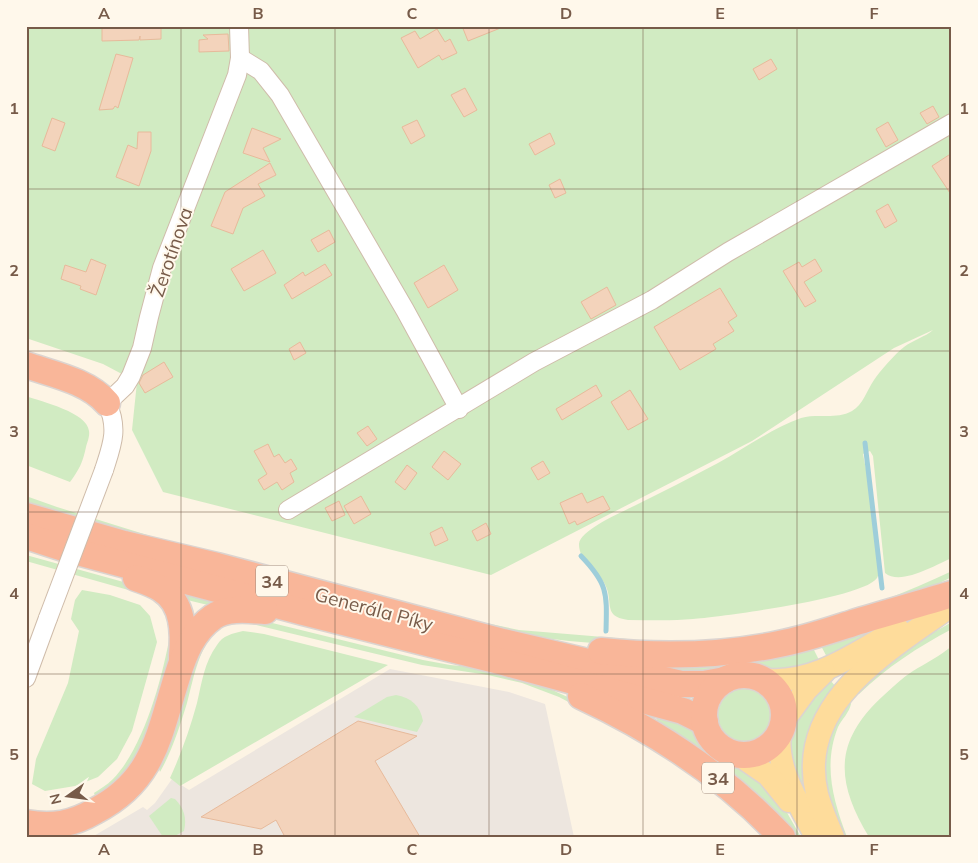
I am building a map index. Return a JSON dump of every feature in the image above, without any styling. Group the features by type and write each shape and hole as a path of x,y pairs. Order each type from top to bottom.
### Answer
{"highway":[{"path":"26,365 79,384 96,392 107,402"},
{"name":"Generála Píky","path":"26,516 124,544 217,566 332,598 683,711 705,722"},
{"name":"Generála Píky","path":"26,536 304,612 503,652 680,684 704,684 725,680"},
{"path":"66,548 151,584 171,597 177,605 184,637 182,661"},
{"path":"503,652 641,655 718,653 778,644 814,636 952,594"},
{"path":"26,823 61,825 85,817 108,805 129,788 142,773 157,743 182,661 191,640 203,625 215,616 236,610 304,612"},
{"name":"34","path":"503,652 673,745 742,797 782,837"},
{"name":"34","path":"705,722 709,734 716,744 727,752 739,755 751,755 763,750 773,743 782,726 783,707 778,695 770,686 760,679 749,676 736,676 725,680"},
{"path":"705,722 708,698 715,688 725,680"}],"main road":[{"path":"760,679 776,682 813,674 828,668 952,600"},
{"path":"834,837 817,794 814,775 815,755 819,736 828,713 844,690 868,666 952,604"},
{"path":"782,726 806,690 828,668"},
{"name":"34","path":"782,726 779,750 782,768 815,837"},
{"name":"34","path":"739,755 758,767 777,785 815,837"}],"street":[{"name":"Žerotínova","path":"107,402 124,386 131,376 142,348 162,268 236,75 240,58 239,26"},
{"path":"240,58 261,71 280,95 405,310 458,409"},
{"path":"288,510 534,362 652,300 728,252 952,122"},
{"path":"26,678 104,470 114,436 114,424 107,402"}],"shaded area":[{"path":"390,669 509,692 545,704 574,837 92,837 143,807 147,810 155,803 172,779 189,790"}],"green space":[{"path":"26,26 952,26 952,558 909,576 892,576 885,573 873,456 870,451 863,454 878,538 879,570 877,578 867,585 847,593 732,615 685,620 628,620 619,618 611,611 607,588 600,577 584,560 579,544 586,533 602,522 718,463 779,428 801,418 833,416 852,411 859,405 871,384 896,354 933,330 894,348 752,441 491,575 163,492 132,430 137,382 103,364 26,338"},
{"path":"26,396 72,413 81,418 86,424 89,435 84,457 70,482 26,465"},
{"path":"26,496 173,543 452,616 519,630 664,642 629,646 520,635 54,512 26,501"},
{"path":"26,555 138,586 167,607 163,609 153,600 139,593 26,561"},
{"path":"952,571 952,577 916,594 815,628 814,622 884,600"},
{"path":"175,588 226,599 212,606 183,599"},
{"path":"82,590 110,595 140,605 150,616 157,642 132,731 117,759 98,777 75,786 45,791 32,784 36,759 68,683 79,631 71,619 75,600"},
{"path":"248,617 423,660 482,668 539,684 594,709 631,735 559,697 522,683 488,675 422,665 248,623"},
{"path":"952,622 952,629 903,658 859,694 855,695 859,685 906,648"},
{"path":"889,623 828,659 820,644"},
{"path":"243,631 264,634 388,665 180,786 170,778 188,732 209,659 222,639 228,635"},
{"path":"213,634 203,650 179,729 160,772 158,765 197,648"},
{"path":"170,635 175,640 156,709 143,743 125,773 115,784 96,799 94,793 111,781 124,765 143,731 157,691"},
{"path":"812,646 820,662 773,673 748,666 723,672 672,674 672,663"},
{"path":"952,646 952,837 869,837 850,798 846,780 845,762 848,746 855,729 867,713 898,683"},
{"path":"830,680 836,687 812,805 802,789 788,745 791,731 805,707"},
{"path":"740,688 750,688 760,692 768,700 772,715 768,730 760,738 750,742 740,742 730,738 722,730 718,720 718,710 722,700 730,692"},
{"path":"396,695 410,700 420,711 423,721 417,732 354,717 387,697"},
{"path":"849,700 851,704 838,727 831,755 834,796 847,837 841,837 828,798 825,757 831,730"},
{"path":"660,713 698,729 709,747 718,755 741,765 782,804 801,837 795,837 655,724"},
{"path":"171,798 175,799 183,810 185,818 184,831 173,837 163,837 149,816"}],"building":[{"path":"102,26 118,26 119,28 161,26 161,39 140,40 140,36 139,40 102,41"},
{"path":"462,26 503,26 503,27 468,41"},
{"path":"437,29 445,42 450,39 457,53 442,60 439,55 418,68 401,38 415,31 420,39"},
{"path":"228,34 229,51 199,52 199,40 208,39 203,35"},
{"path":"116,54 133,58 118,108 115,106 113,109 99,110"},
{"path":"771,59 777,69 759,80 753,69"},
{"path":"465,88 477,110 464,117 451,95"},
{"path":"933,106 939,117 927,124 920,113"},
{"path":"52,118 65,123 55,151 42,146"},
{"path":"417,120 425,136 411,144 402,127"},
{"path":"888,122 898,140 886,147 876,129"},
{"path":"252,128 281,139 263,148 270,162 243,153"},
{"path":"138,132 151,132 151,151 139,186 116,177 128,145 137,149"},
{"path":"550,133 555,144 535,155 529,144"},
{"path":"952,153 952,196 932,166"},
{"path":"270,163 276,175 258,184 265,196 243,208 233,234 211,226 225,192"},
{"path":"560,179 566,193 555,198 549,185"},
{"path":"888,204 897,221 885,228 876,211"},
{"path":"329,230 335,242 318,252 311,240"},
{"path":"263,250 276,273 244,291 231,269"},
{"path":"91,259 106,265 96,295 80,289 81,286 61,279 65,265 86,272"},
{"path":"815,259 822,271 804,282 816,301 805,307 783,271 799,262 802,267"},
{"path":"325,264 332,275 292,299 284,285 303,272 305,276"},
{"path":"444,265 458,290 428,308 414,283"},
{"path":"607,287 616,305 591,319 581,302"},
{"path":"720,288 737,316 728,322 734,331 713,344 716,349 680,370 654,327"},
{"path":"300,342 306,353 294,360 289,349"},
{"path":"164,362 173,377 145,393 139,383 143,375"},
{"path":"596,385 602,396 562,420 556,409"},
{"path":"630,390 648,419 628,430 611,402"},
{"path":"368,426 377,439 367,446 357,433"},
{"path":"268,444 274,457 279,454 285,463 291,459 297,469 290,473 294,482 282,490 277,482 264,490 258,480 267,474 254,451"},
{"path":"444,451 461,464 448,480 432,467"},
{"path":"543,461 550,473 538,480 531,468"},
{"path":"407,465 417,473 405,490 395,482"},
{"path":"582,493 587,503 603,496 610,509 577,525 575,521 569,524 560,503"},
{"path":"361,496 371,514 354,524 344,506"},
{"path":"339,501 345,515 332,521 325,508"},
{"path":"486,523 491,534 477,541 472,531"},
{"path":"442,527 448,540 435,546 430,533"},
{"path":"358,721 417,736 375,761 420,837 285,837 276,820 261,829 201,817"}],"waterway":[{"path":"865,443 882,588"},
{"path":"581,556 596,574 604,590 606,598 606,631"}]}
